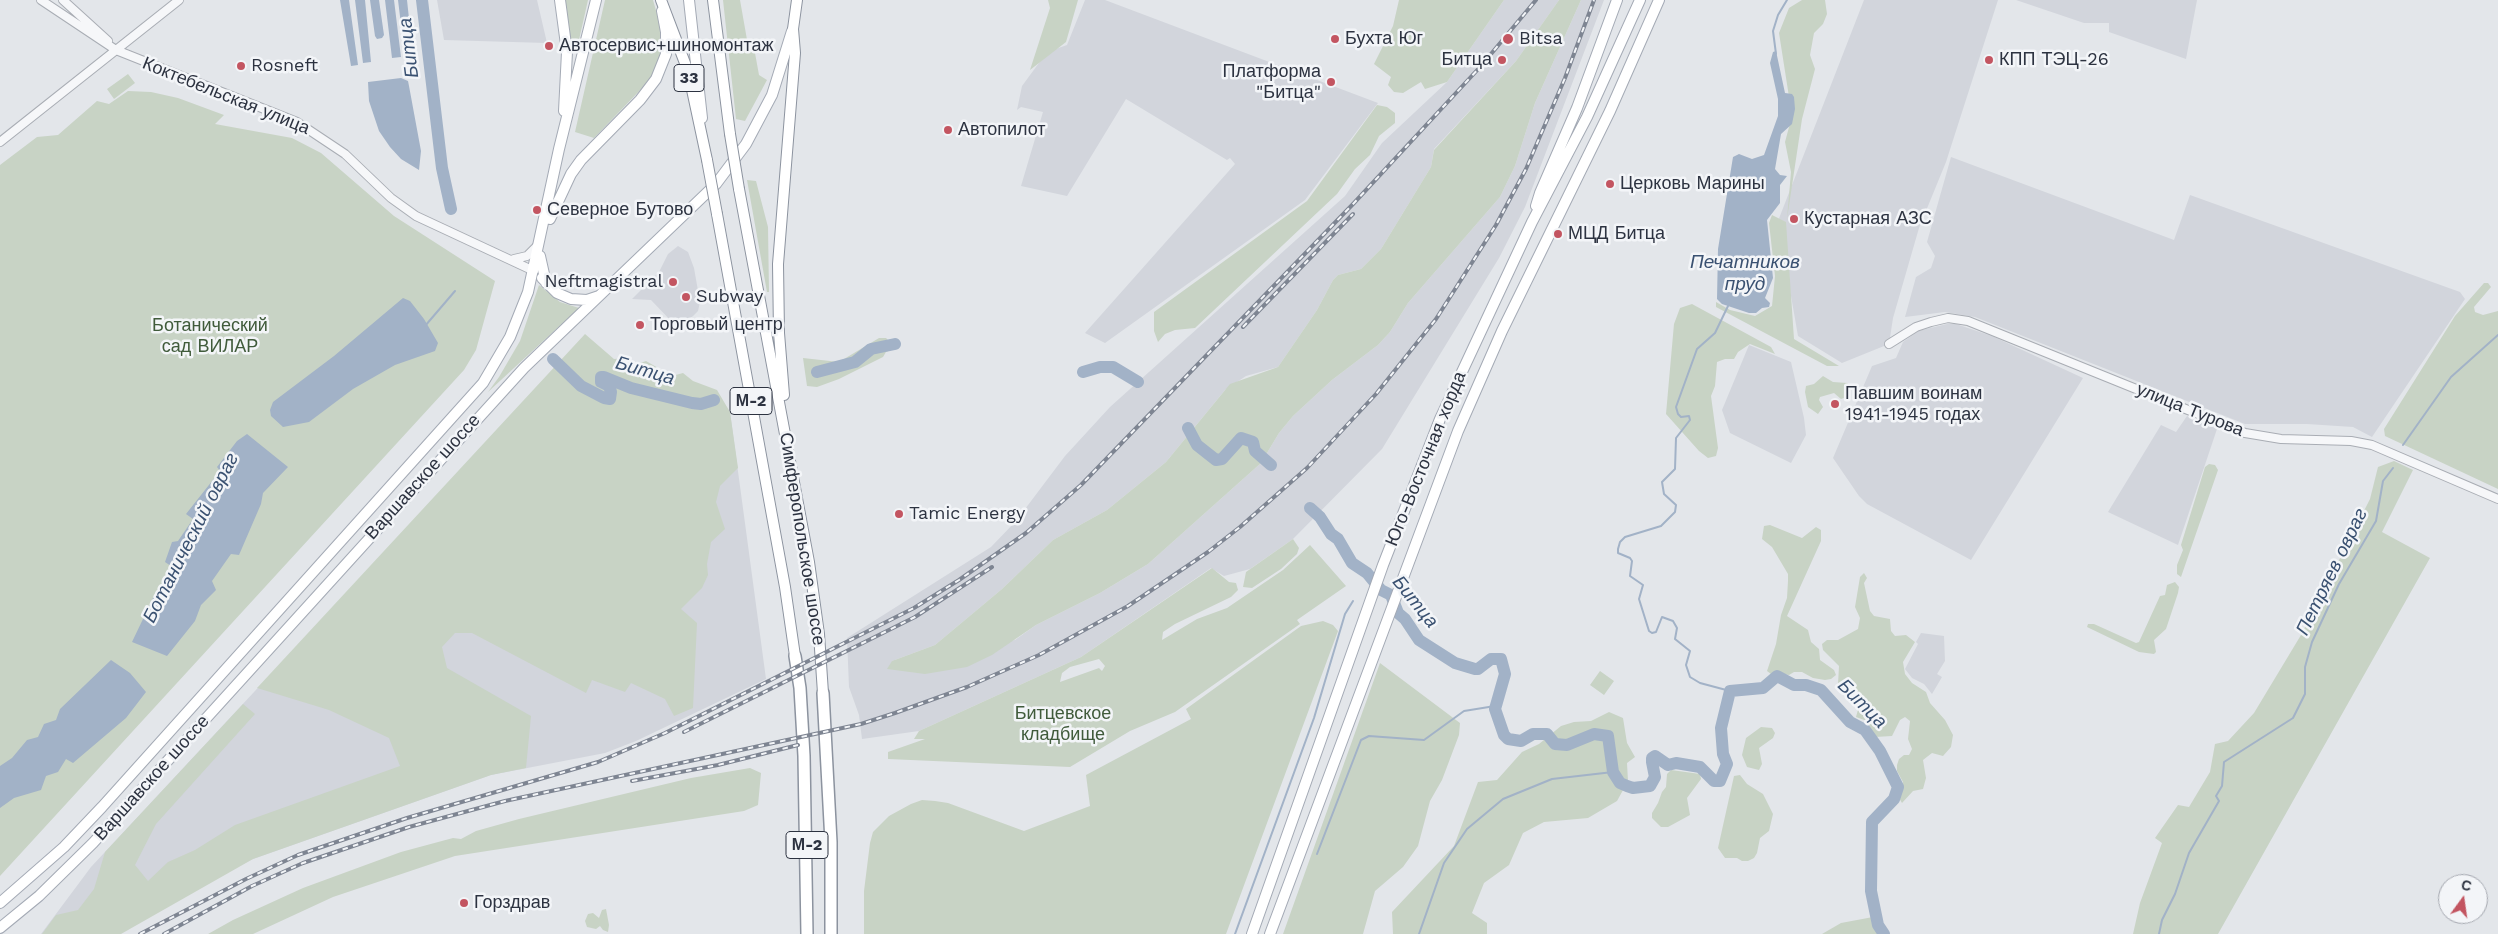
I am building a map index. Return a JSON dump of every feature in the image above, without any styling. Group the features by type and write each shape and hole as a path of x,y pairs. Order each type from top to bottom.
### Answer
{"highway":[{"name":"Симферопольское шоссе","path":"796,656 804,756 807,934"},
{"name":"Симферопольское шоссе","path":"823,693 831,833 831,934"}],"main road":[{"path":"559,149 567,68 560,0"},
{"name":"Варшавское шоссе","path":"0,903 24,883 102,807 476,392 496,363 525,302 534,271 559,149 596,0"},
{"path":"546,283 540,260 540,241 570,174 598,141 645,93 661,71 666,44 660,0"},
{"name":"33","path":"660,0 673,28 688,71 707,160"},
{"name":"Симферопольское шоссе","path":"689,0 707,160 796,656"},
{"name":"Симферопольское шоссе","path":"713,0 730,134 739,188 793,473 816,607 823,693"},
{"name":"Варшавское шоссе","path":"0,928 39,896 94,844 489,404 524,368 699,202 732,164 750,136 772,95 793,29 797,0"},
{"path":"1532,222 1540,193 1577,108 1616,0"},
{"name":"Юго-Восточная хорда","path":"1252,934 1401,517 1440,419 1532,222 1567,159 1640,0"},
{"name":"Юго-Восточная хорда","path":"1270,934 1417,536 1476,386 1568,192 1610,111 1659,0"},
{"path":"793,29 795,53 780,228 778,298 780,369 793,473"},
{"path":"534,271 557,293 571,299 587,300 601,296"}],"street":[{"path":"41,0 116,50"},
{"path":"63,0 96,28 116,50"},
{"path":"0,142 179,0"},
{"name":"Коктебельская улица","path":"116,50 297,122 345,154 410,212 534,271"},
{"path":"502,256 522,259 540,241"},
{"name":"улица Турова","path":"1889,344 1924,324 1943,318 1961,319 2022,341 2245,433 2271,438 2351,441 2372,445 2498,499"},
{"path":"0,898 24,883"}],"shaded area":[{"path":"437,0 537,0 547,43 444,40"},
{"path":"1085,0 1105,0 1378,103 1305,200 1105,343 1085,333 1235,164 1230,158 1227,160 1126,99 1067,196 1021,186 1043,112 1021,107 1017,110 1022,86 1047,52 1067,45"},
{"path":"1504,0 1559,0 1516,61 1434,149 1431,167 1381,249 1361,269 1338,275 1333,280 1317,310 1278,367 1246,376 1225,390 1166,462 1107,510 1053,540 1002,589 935,645 892,661 1015,640 1036,625 1100,593 1148,564 1261,463 1279,433 1293,416 1332,380 1378,345 1390,332 1408,303 1500,197 1515,166 1535,103 1581,0 1604,0 1525,207 1499,258 1382,449 1293,539 1250,569 1224,576 1211,568 1081,657 919,731 862,739 859,715 849,687 847,638 991,547 1016,521 1065,456 1110,407 1345,196 1382,143 1447,82"},
{"path":"1864,0 1998,0 1946,162 1919,228 1893,318 1889,344 1842,363 1798,336 1778,221"},
{"path":"2016,0 2197,0 2186,59 2109,32 2109,23 2084,23"},
{"path":"1951,157 2174,240 2190,195 2460,292 2465,299 2372,437 2353,427 2307,424 2245,424 1975,317 1945,312 1905,317 1916,277 1931,268 1935,256 1927,242"},
{"name":"Neftmagistral","path":"678,246 688,252 694,268 700,302 698,311 682,325 674,324 651,300 632,299 659,272 668,254"},
{"path":"1947,324 1956,324 1992,336 2083,378 1971,560 1867,504 1859,496 1833,458 1872,366 1896,358 1903,342 1918,331"},
{"path":"1749,345 1791,362 1806,435 1791,463 1730,433 1722,410"},
{"path":"567,356 730,412 766,679 636,741 605,753 491,775 253,859 157,905 117,934 41,934 91,867"},
{"path":"2187,416 2217,429 2178,545 2108,512 2161,425 2176,432"},
{"path":"1921,633 1944,636 1945,661 1937,674 1942,677 1932,694 1924,684 1912,678 1905,669 1918,644 1916,642"}],"green space":[{"path":"565,0 588,0 576,53 571,53"},
{"path":"605,0 653,0 660,24 661,52 656,70 647,83 594,138 575,132"},
{"path":"723,0 740,0 749,51 755,53 759,75 767,80 745,121 736,119"},
{"path":"1048,0 1078,0 1066,42 1030,70 1050,8"},
{"path":"1399,0 1504,0 1447,82 1425,89 1421,82 1403,93 1394,92 1388,85 1391,77 1374,64 1393,26"},
{"path":"1559,0 1581,0 1535,103 1515,166 1500,197 1408,303 1390,332 1378,345 1332,380 1293,416 1279,433 1261,463 1148,564 1100,593 1036,625 992,655 967,667 925,674 887,669 892,661 935,645 1002,589 1053,540 1107,510 1166,462 1230,384 1278,367 1317,310 1333,280 1338,275 1361,269 1381,249 1431,167 1434,150 1516,61"},
{"path":"1802,0 1825,0 1827,14 1823,24 1814,33 1810,55 1815,69 1802,119 1787,219 1791,172 1785,142 1792,116 1779,33 1789,8"},
{"path":"128,74 135,83 114,99 107,89"},
{"name":"Ботанический сад ВИЛАР","path":"128,91 151,92 178,98 224,115 215,124 292,138 321,153 394,216 495,281 476,350 464,370 0,876 0,165 37,137 58,135 97,101 109,104"},
{"path":"1377,105 1387,107 1395,113 1395,123 1379,136 1370,155 1355,169 1337,194 1195,328 1175,330 1165,334 1158,342 1154,331 1154,312 1307,201"},
{"path":"747,180 756,181 768,227 769,292 767,292"},
{"path":"1772,215 1786,222 1794,339 1839,366 1827,366 1716,307 1716,302 1730,310 1755,316 1772,306 1775,276 1769,223"},
{"path":"2484,283 2488,283 2491,287 2474,307 2475,312 2483,315 2498,311 2498,489 2385,436 2384,429 2455,316"},
{"path":"539,285 560,302 579,308 488,392 520,341"},
{"path":"1692,304 1771,347 1775,354 1750,344 1738,352 1734,359 1725,359 1717,362 1715,386 1711,396 1718,448 1716,456 1708,458 1699,451 1666,414 1674,324 1680,308"},
{"path":"585,334 614,359 627,358 637,364 646,361 672,376 683,373 693,381 717,390 730,412 738,468 720,486 716,502 725,529 711,542 707,564 708,575 702,588 681,609 697,623 693,708 674,716 665,699 631,683 625,692 592,680 586,693 472,633 455,633 442,647 447,668 531,716 526,768 491,775 253,859 121,934 42,934 56,915 78,910 94,889 105,852 243,704 255,714 156,824 135,865 148,881 168,862 195,850 235,825 400,766 389,738 329,710 257,688"},
{"path":"879,338 886,338 896,348 886,352 883,357 839,379 817,387 807,386 803,358 839,362"},
{"path":"1823,376 1833,382 1847,383 1851,386 1844,398 1841,399 1834,393 1820,397 1819,400 1823,407 1818,414 1808,407 1805,392 1806,386 1814,384"},
{"path":"2394,461 2413,470 2382,532 2430,558 2218,934 2133,934 2140,903 2162,843 2155,838 2178,805 2189,807 2210,772 2215,744 2228,741 2254,713 2301,635 2370,499 2378,467"},
{"path":"2209,464 2215,465 2218,470 2181,577 2177,574 2177,565 2183,550 2181,545 2205,467"},
{"path":"1770,525 1802,538 1816,527 1821,530 1821,541 1787,616 1808,630 1811,642 1819,649 1820,660 1834,670 1836,675 1831,679 1813,678 1802,672 1794,672 1789,675 1771,674 1767,671 1776,644 1781,615 1787,598 1788,581 1788,574 1772,547 1762,539 1764,526"},
{"path":"1293,539 1299,548 1297,554 1281,569 1252,588 1243,587 1246,572"},
{"name":"Битцевское кладбище","path":"1310,545 1346,586 1297,620 1300,624 1175,712 1130,731 1070,767 888,759 888,752 925,739 914,739 919,731 1081,657 1212,568 1229,582 1236,583 1238,590 1231,597 1175,624 1163,632 1162,640 1197,619 1227,608 1283,570","holes":["1099,659 1105,666 1102,671 1099,668 1060,682 1062,673 1070,667"]},
{"path":"1864,573 1867,578 1864,583 1870,611 1874,616 1890,619 1891,631 1895,636 1906,635 1915,642 1903,662 1905,674 1912,683 1926,692 1930,703 1945,720 1953,735 1951,747 1943,756 1932,753 1923,760 1926,778 1923,789 1913,791 1902,803 1899,798 1903,782 1897,771 1897,765 1899,759 1904,755 1909,755 1912,749 1908,739 1910,721 1905,717 1900,720 1892,736 1875,737 1867,721 1856,717 1859,706 1856,700 1840,689 1838,684 1839,666 1823,650 1822,644 1827,640 1838,640 1858,629 1860,618 1855,607 1860,577"},
{"path":"2175,582 2179,587 2178,593 2166,629 2154,640 2156,652 2154,654 2139,652 2087,627 2088,624 2094,624 2136,643 2139,642 2160,596 2165,595 2167,585"},
{"path":"1323,621 1333,625 1338,631 1226,934 864,934 864,891 870,843 873,832 889,816 922,800 935,801 948,803 1024,831 1090,806 1086,775 1191,719 1186,709 1301,626"},
{"path":"1380,663 1460,723 1459,735 1442,780 1430,801 1418,846 1403,867 1375,891 1363,934 1283,934"},
{"path":"1600,671 1614,681 1604,695 1590,685"},
{"path":"1609,712 1623,718 1627,743 1635,757 1627,763 1628,781 1617,801 1588,818 1544,822 1523,833 1509,865 1484,883 1472,913 1487,923 1487,934 1393,934 1392,912 1454,846 1478,782 1497,780 1522,752 1539,744 1561,726 1574,722 1591,721"},
{"path":"1761,727 1772,728 1775,733 1773,738 1759,748 1762,764 1759,770 1747,767 1742,755 1746,738"},
{"path":"750,768 761,773 758,805 744,811 455,856 333,897 253,934 208,934 233,920 303,888 401,852 453,838 461,839 476,831 519,819 691,778"},
{"path":"1671,770 1700,774 1701,779 1687,798 1690,815 1668,827 1661,827 1652,818 1652,813 1666,787 1667,774"},
{"path":"1740,775 1747,784 1763,794 1773,814 1769,831 1760,838 1757,853 1754,858 1748,861 1742,861 1737,858 1725,858 1718,848 1734,776"},
{"path":"606,909 609,925 608,932 600,926 596,929 587,927 585,921 588,914 593,913 599,918 602,910"},
{"path":"1873,917 1880,931 1878,934 1822,934 1841,923"}],"water":[{"path":"340,0 349,0 358,65 351,66"},
{"path":"355,0 365,0 371,62 363,63"},
{"path":"370,0 379,0 384,35 382,38 377,39 375,36"},
{"path":"385,0 394,0 401,57 392,58"},
{"path":"398,0 407,0 413,56 405,57"},
{"name":"Печатников пруд","path":"1776,51 1785,93 1792,94 1794,97 1795,109 1792,124 1781,134 1775,169 1780,175 1787,176 1780,185 1780,203 1767,220 1773,278 1765,298 1770,303 1769,307 1762,308 1756,313 1749,313 1722,304 1717,299 1718,249 1733,157 1739,154 1752,159 1764,155 1778,116 1778,99 1770,63 1773,52"},
{"path":"401,78 408,81 409,86 421,151 419,170 401,159 390,147 379,131 369,101 368,82"},
{"path":"403,298 410,301 424,319 438,343 435,351 395,365 353,389 309,422 283,427 271,416 270,410 273,402 334,356"},
{"path":"247,434 288,467 263,493 261,504 239,555 231,554 212,581 216,590 201,605 195,621 167,656 132,642 153,598 161,594 171,566 165,562 172,542 178,541 193,519 186,514 220,471 217,467 237,441"},
{"path":"111,660 130,673 146,692 126,718 73,763 66,759 58,772 46,776 41,790 14,798 0,808 0,766 12,758 27,740 38,737 44,724 56,720 60,709"}],"waterway":[{"name":"Битца","path":"422,0 442,168 451,209"},
{"path":"1776,54 1773,31 1778,15 1787,0"},
{"name":"Ботанический овраг","path":"425,326 455,291"},
{"path":"1728,306 1715,333 1697,349 1676,407 1681,417 1689,416 1690,420 1676,438 1675,469 1662,482 1664,494 1676,505 1675,512 1661,526 1625,537 1620,542 1618,553 1630,558 1632,561 1630,576 1643,585 1639,599 1649,631 1652,633 1656,632 1662,617 1673,621 1677,628 1675,639 1690,651 1686,665 1690,677 1700,683 1730,691"},
{"name":"Петряев овраг","path":"2403,445 2451,377 2498,335"},
{"name":"Битца","path":"817,372 855,362 871,349 895,344"},
{"name":"Битца","path":"553,359 581,386 604,398 610,399 611,392 609,386 601,382 601,377 631,388 692,403 701,404 714,400"},
{"name":"Битца","path":"1083,372 1100,367 1113,367 1138,382"},
{"name":"Битца","path":"1188,428 1197,445 1216,460 1222,459 1241,438 1253,442 1255,451 1271,465"},
{"name":"Петряев овраг","path":"2159,934 2162,920 2175,894 2189,853 2219,801 2216,796 2222,786 2224,762 2293,718 2305,694 2305,667 2312,642 2339,584 2376,521 2383,481 2393,468"},
{"name":"Битца","path":"1310,508 1320,517 1331,534 1338,539 1352,563 1367,573 1381,590 1391,595 1398,613 1405,619 1419,640 1455,663 1475,669 1478,669 1491,659 1501,659 1505,674 1495,709 1504,735 1508,739 1521,741 1533,734 1547,734 1555,744 1567,745 1594,734 1608,736 1613,772 1620,783 1627,786 1633,788 1650,786 1655,777 1652,762 1652,758 1655,756 1668,765 1676,763 1700,767 1714,781 1720,781 1727,764 1723,754 1721,728 1730,691 1763,688 1777,676 1794,685 1806,685 1821,690 1850,722 1865,730 1880,751 1898,787 1894,799 1872,822 1871,891 1878,925 1884,934"},
{"path":"1235,934 1314,718 1345,614 1353,601"},
{"path":"1317,854 1361,740 1369,736 1424,740 1464,711 1495,706"},
{"path":"1419,934 1444,863 1467,829 1503,799 1552,779 1613,772"}],"railway":[{"path":"140,934 246,879 298,855 407,818 598,762 665,733 914,608 959,580 1026,533 1081,485 1354,203 1481,66 1536,0"},
{"path":"164,934 252,886 303,863 409,827 505,801 861,724 895,713 967,687 1039,655 1128,606 1208,552 1240,527 1307,468 1376,394 1436,319 1496,225 1526,169 1565,78 1594,0"},
{"path":"1243,327 1353,214"},
{"path":"684,732 915,617 992,567"},
{"path":"632,781 718,765 798,745"}],"place":[{"name":"Бухта Юг","path":"1335,39"},
{"name":"Bitsa","path":"1508,39"},
{"name":"Автосервис+шиномонтаж","path":"549,46"},
{"name":"Битца","path":"1502,60"},
{"name":"КПП ТЭЦ-26","path":"1989,60"},
{"name":"Rosneft","path":"241,66"},
{"name":"Платформа \"Битца\"","path":"1331,82"},
{"name":"Автопилот","path":"948,130"},
{"name":"Церковь Марины","path":"1610,184"},
{"name":"Северное Бутово","path":"537,210"},
{"name":"Кустарная АЗС","path":"1794,219"},
{"name":"МЦД Битца","path":"1558,234"},
{"name":"Neftmagistral","path":"673,282"},
{"name":"Subway","path":"686,297"},
{"name":"Торговый центр","path":"640,325"},
{"name":"Павшим воинам 1941-1945 годах","path":"1835,404"},
{"name":"Tamic Energy","path":"899,514"},
{"name":"Горздрав","path":"464,903"}]}
